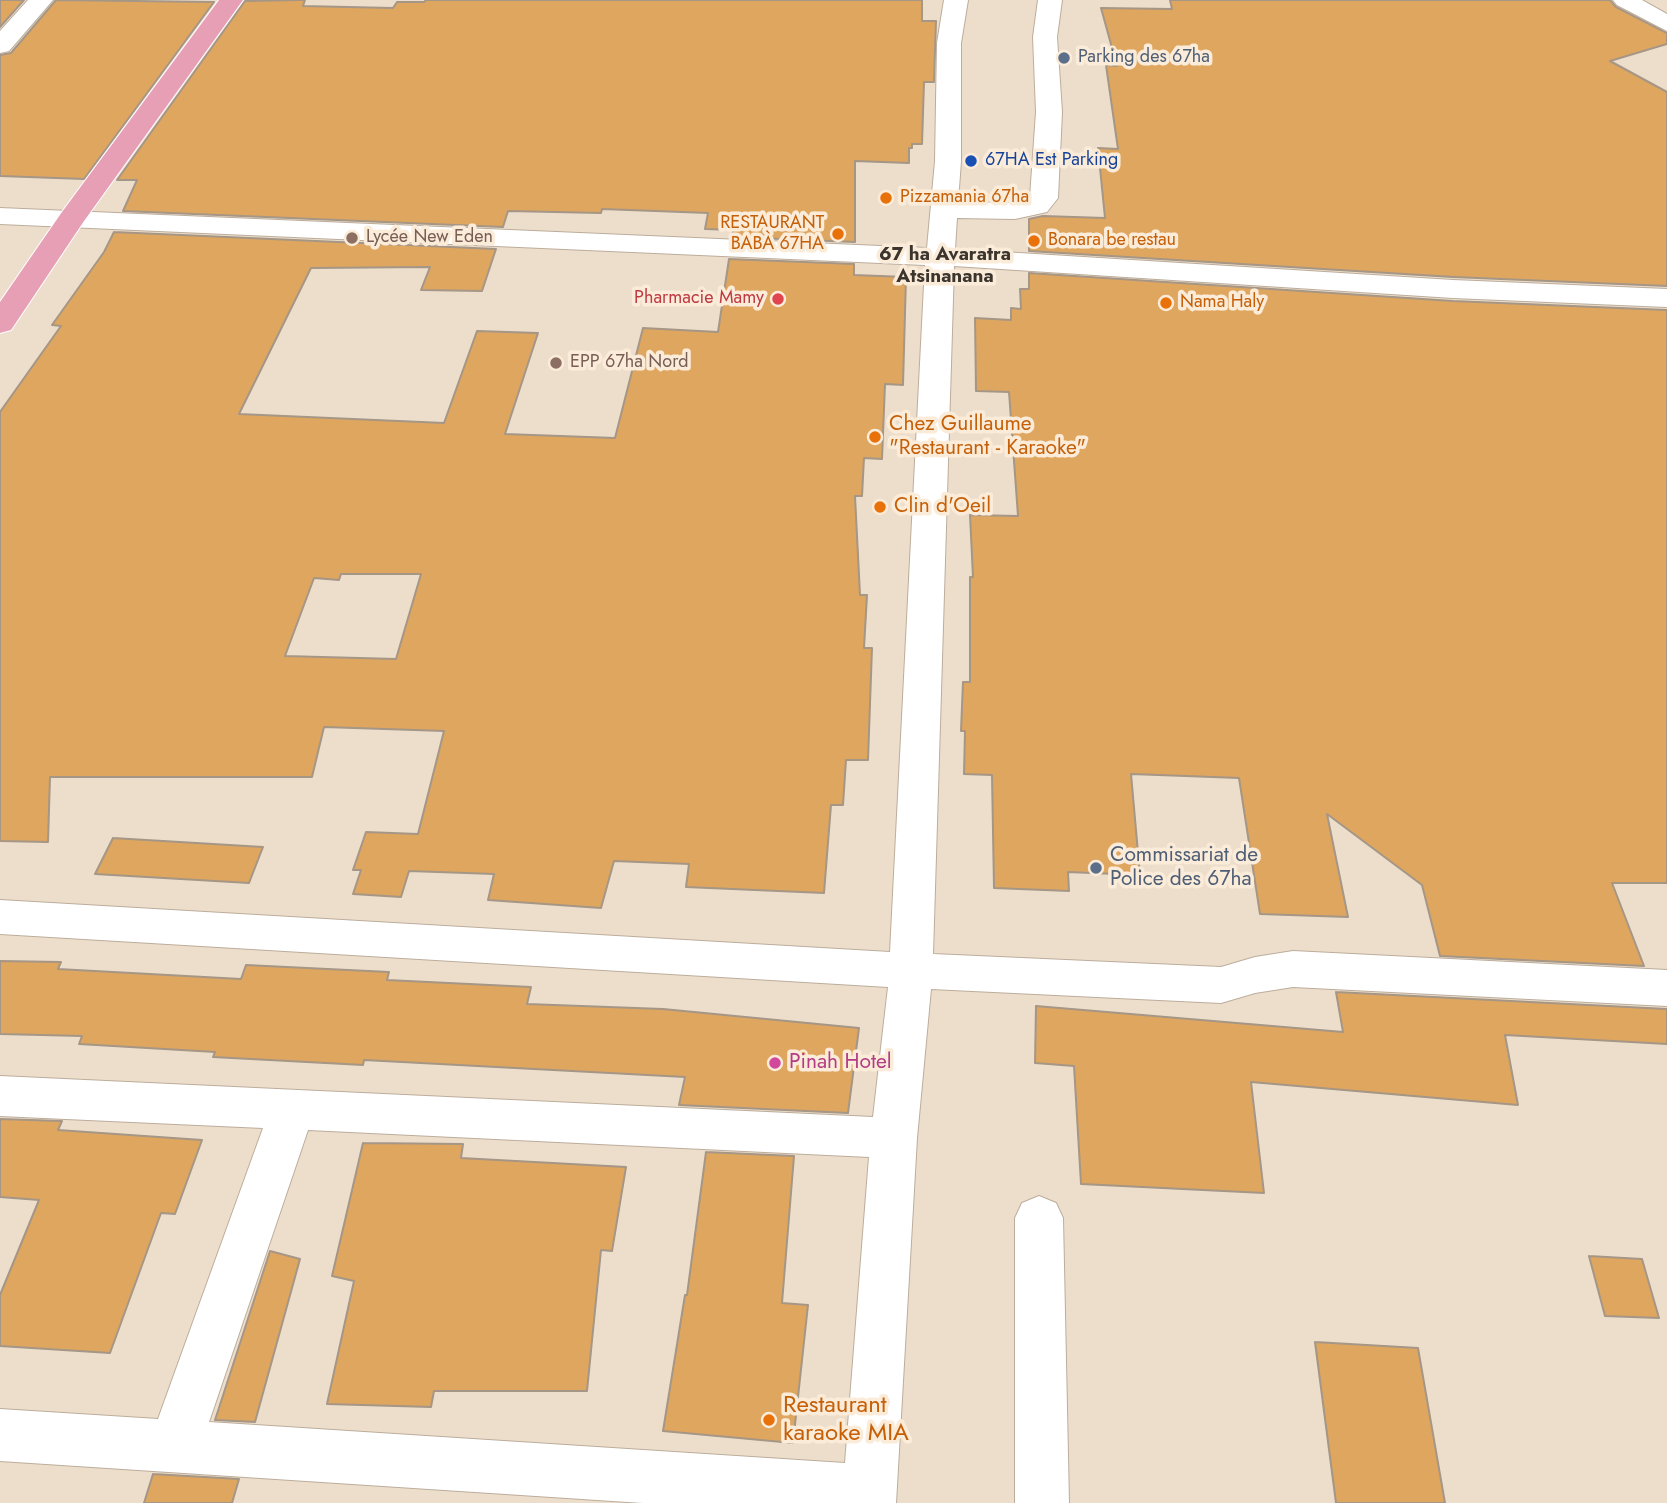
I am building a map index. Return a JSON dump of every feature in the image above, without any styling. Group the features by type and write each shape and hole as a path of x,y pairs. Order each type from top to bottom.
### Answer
{"main road":[{"path":"0,324 72,218 231,0"}],"street":[{"path":"0,46 41,0"},
{"path":"0,1435 870,1497 894,1138 911,971 940,257 948,161 949,43 956,0"},
{"path":"944,210 1014,211 1037,206 1044,198 1049,112 1045,37 1050,0"},
{"path":"1625,0 1667,24"},
{"path":"0,216 940,257 1453,289 1667,298"},
{"path":"0,917 911,971 1221,985 1255,975 1293,970 1667,988"},
{"path":"0,1096 894,1138"},
{"path":"174,1448 292,1111"},
{"path":"1039,1218 1042,1503"}],"building":[{"path":"0,0 24,0 0,27"},
{"path":"56,0 214,2 84,179 0,176 0,55 11,53"},
{"path":"305,0 303,6 393,8 397,2 426,0 922,0 922,21 936,21 934,82 924,82 922,144 912,144 912,148 909,148 909,163 855,161 855,242 732,237 733,230 705,229 708,213 602,209 601,213 508,211 503,227 123,211 137,180 117,180 245,1"},
{"path":"1170,0 1610,0 1616,7 1667,33 1667,44 1610,61 1667,92 1667,286 1453,277 1029,251 1029,219 1043,216 1105,218 1098,148 1118,149 1106,65 1117,66 1101,8 1172,9"},
{"path":"114,232 496,249 482,291 421,290 430,267 311,268 239,414 444,423 477,331 538,333 505,434 615,438 643,328 718,332 729,259 854,264 854,275 906,277 903,385 885,384 882,459 864,458 862,496 855,496 860,595 867,595 864,648 872,648 868,760 846,760 843,805 831,805 824,893 686,887 689,864 614,861 601,908 488,900 494,874 409,871 401,897 353,894 361,870 353,870 366,832 418,834 444,731 324,727 312,777 50,777 48,842 0,841 0,412 61,326 52,325 104,252","holes":["341,574 421,574 396,659 285,656 314,578 339,580"]},
{"path":"1029,273 1453,301 1667,310 1667,883 1612,883 1644,966 1440,956 1422,885 1327,814 1348,917 1260,914 1239,778 1131,774 1140,875 1068,872 1069,891 994,888 992,775 964,774 965,731 961,731 963,682 970,682 970,577 973,577 970,515 1018,516 1009,392 976,391 975,318 1011,320 1011,308 1021,309 1020,289 1029,289"},
{"path":"113,838 263,847 249,883 95,874"},
{"path":"0,961 61,962 58,969 241,979 246,965 389,972 387,980 531,987 527,1004 663,1009 859,1028 848,1113 679,1105 685,1077 364,1060 363,1065 213,1057 215,1052 79,1044 82,1036 0,1034"},
{"path":"1336,992 1667,1009 1667,1044 1505,1035 1518,1105 1251,1082 1264,1193 1081,1184 1074,1066 1035,1063 1036,1006 1343,1032"},
{"path":"0,1119 62,1121 58,1130 202,1140 175,1214 161,1213 110,1353 0,1346 0,1295 39,1200 0,1197"},
{"path":"363,1143 463,1144 461,1158 626,1167 612,1251 601,1250 587,1391 434,1391 431,1407 327,1404 354,1281 332,1276"},
{"path":"706,1152 794,1156 782,1303 808,1305 793,1443 663,1431 687,1295"},
{"path":"270,1251 300,1259 255,1422 215,1420"},
{"path":"1589,1256 1642,1259 1659,1318 1605,1316"},
{"path":"1315,1342 1418,1348 1445,1503 1336,1503"},
{"path":"153,1474 239,1479 232,1503 144,1503"}],"place":[{"name":"Parking des 67ha","path":"1064,58"},
{"name":"67HA Est Parking","path":"971,161"},
{"name":"Pizzamania 67ha","path":"886,198"},
{"name":"RESTAURANT BABÀ 67HA","path":"838,234"},
{"name":"Lycée New Eden","path":"352,238"},
{"name":"Bonara be restau","path":"1034,241"},
{"name":"Pharmacie Mamy","path":"778,299"},
{"name":"Nama Haly","path":"1166,303"},
{"name":"EPP 67ha Nord","path":"556,363"},
{"name":"Chez Guillaume \"Restaurant - Karaoke\"","path":"875,437"},
{"name":"Clin d'Oeil","path":"880,507"},
{"name":"Commissariat de Police des 67ha","path":"1096,868"},
{"name":"Pinah Hotel","path":"775,1063"},
{"name":"Restaurant karaoke MIA","path":"769,1420"}],"district":[{"name":"67 ha Avaratra Atsinanana","path":"945,266"}]}
